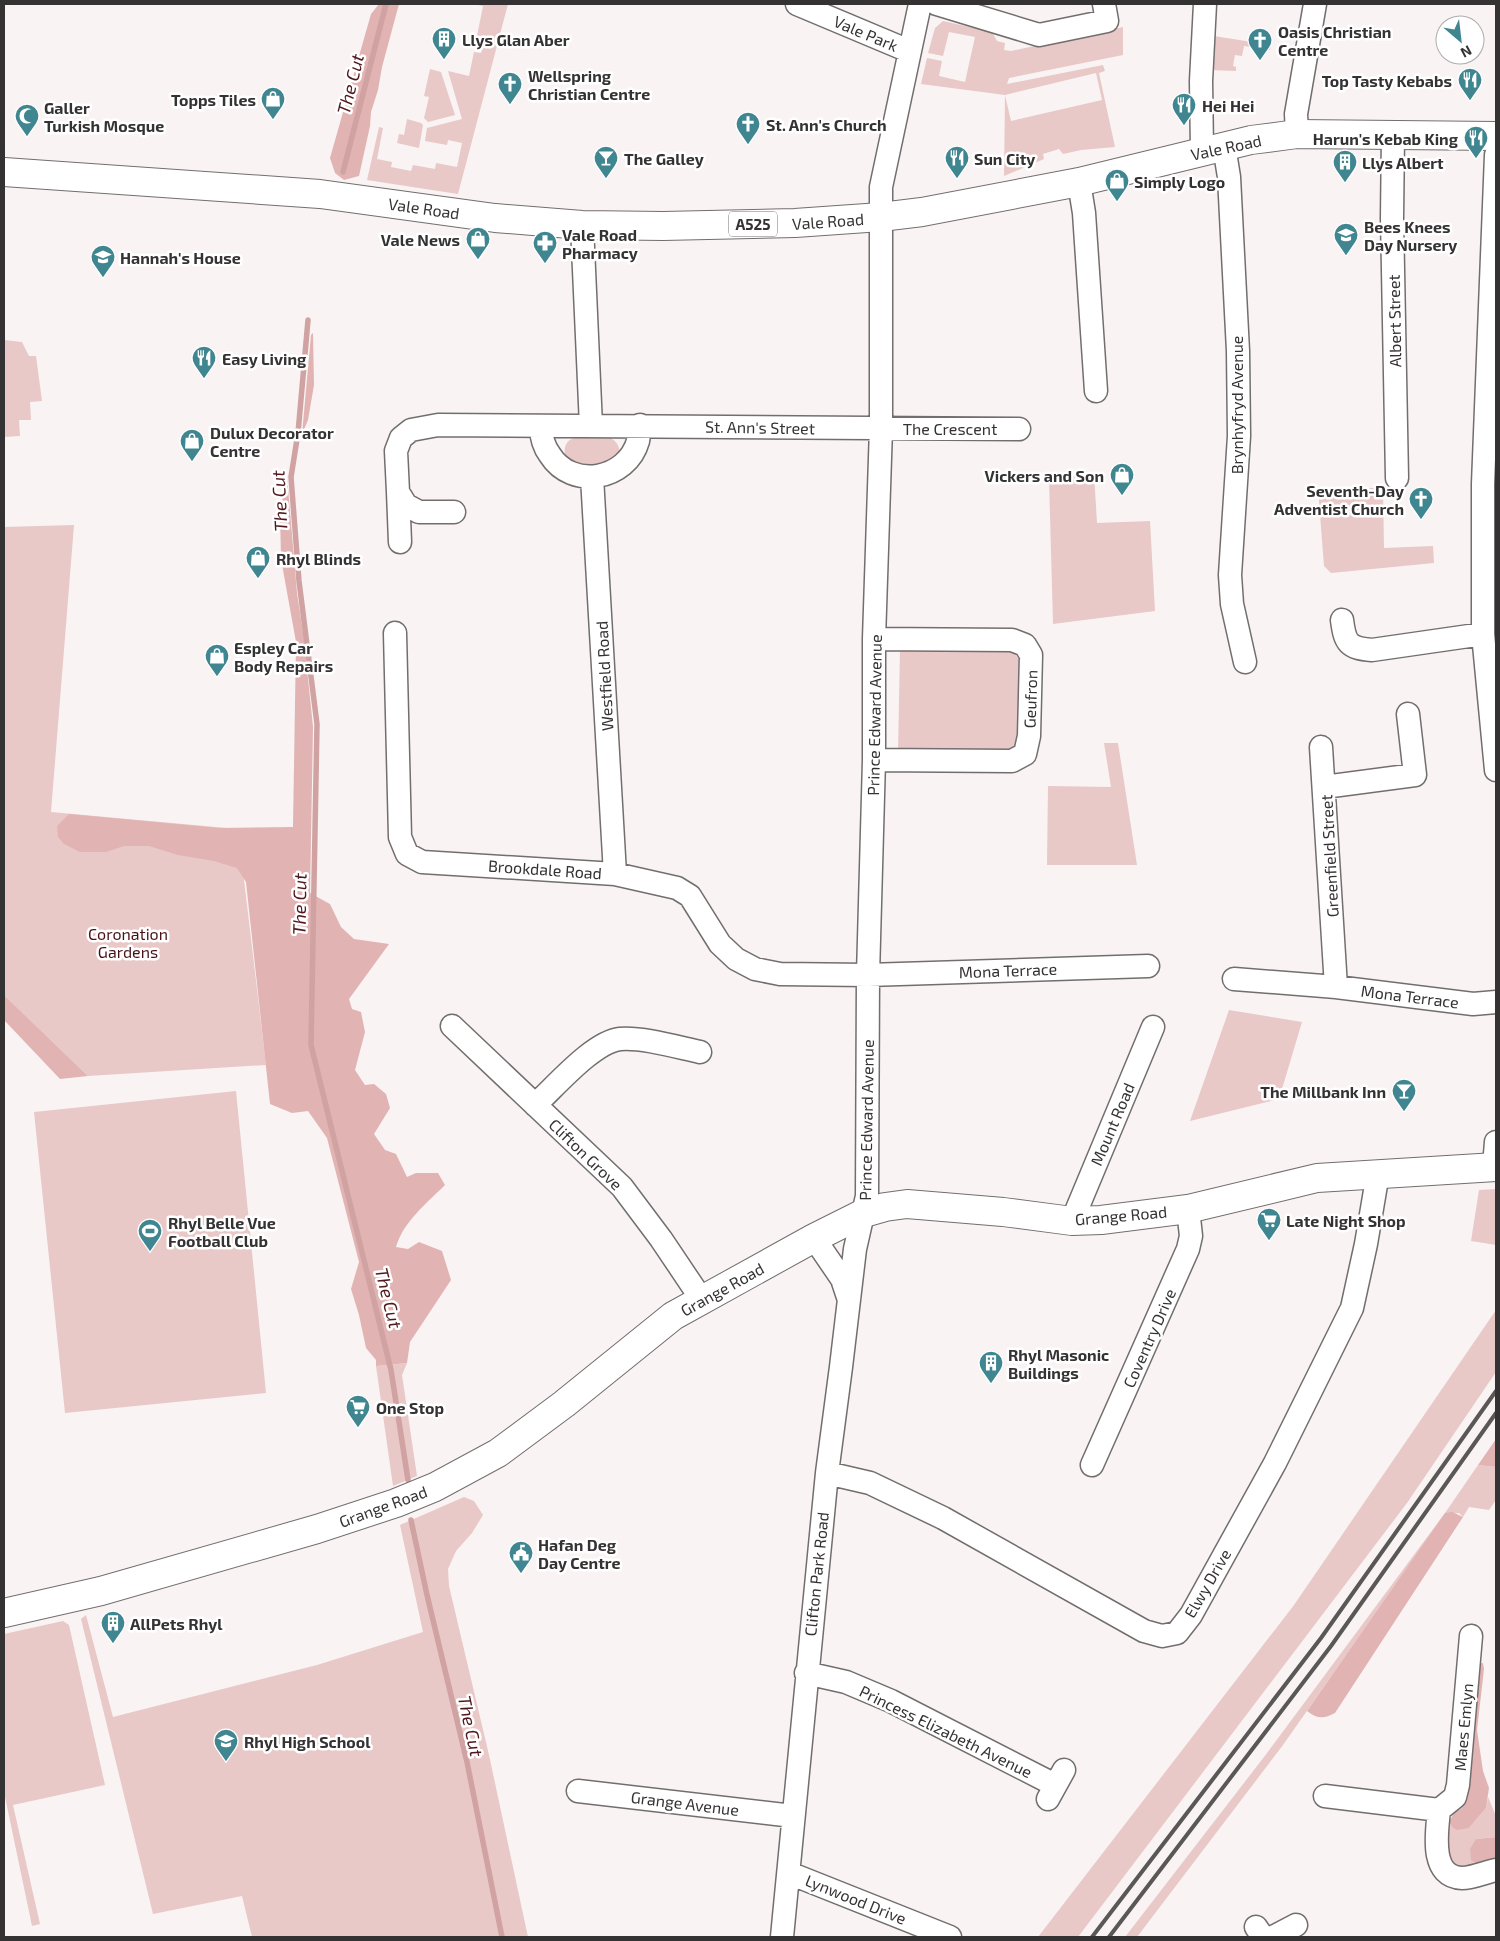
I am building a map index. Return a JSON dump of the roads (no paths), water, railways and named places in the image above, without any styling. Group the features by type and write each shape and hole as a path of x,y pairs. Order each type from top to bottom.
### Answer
{"main road":[{"name":"Vale Road","path":"4,172 320,194 495,218 582,225 664,226 795,223 882,217 922,212 1078,182 1213,149 1297,134 1496,136"},
{"name":"Grange Road","path":"4,1613 101,1592 296,1536 396,1503 436,1487 498,1453 564,1404 673,1316 814,1238 864,1213 885,1207 907,1204 1003,1212 1072,1221 1101,1220 1188,1209 1316,1178 1378,1173 1495,1158"}],"street":[{"name":"Vale Park","path":"797,4 909,51"},
{"name":"Prince Edward Avenue","path":"864,1213 867,1196 868,975 874,760 874,639 881,428 881,188 920,4"},
{"path":"937,4 1039,35 1107,21 1104,4"},
{"name":"Brynhyfryd Avenue","path":"1205,4 1202,81 1213,149 1229,176 1238,352 1239,436 1230,576 1232,604 1245,662"},
{"path":"1297,134 1296,114 1315,4"},
{"name":"Albert Street","path":"1393,134 1392,228 1397,478"},
{"path":"1496,155 1483,484 1483,634 1494,713 1496,770"},
{"path":"1078,182 1084,213 1096,391"},
{"path":"582,225 591,426"},
{"path":"400,542 396,451 402,438 411,430 438,425 640,426 638,441 626,461 607,474 592,478 561,468 550,456 543,442 540,426"},
{"name":"St. Ann's Street","path":"640,426 881,428"},
{"name":"The Crescent","path":"881,428 1019,429"},
{"name":"Westfield Road","path":"592,478 615,874"},
{"path":"398,492 406,505 419,512 454,512"},
{"path":"1342,620 1347,643 1358,649 1372,650 1483,634"},
{"name":"Brookdale Road","path":"395,633 400,837 407,854 422,862 615,874 677,888 690,896 720,944 736,959 755,969 780,974 868,975"},
{"name":"Geufron","path":"874,639 1012,640 1025,645 1032,656 1029,736 1025,754 1012,762 874,760"},
{"name":"Greenfield Street","path":"1336,987 1324,787 1415,775 1408,714"},
{"path":"1321,747 1324,787"},
{"name":"Mona Terrace","path":"868,975 1148,966"},
{"name":"Mona Terrace","path":"1234,979 1336,987 1473,1004 1496,1002"},
{"name":"Clifton Grove","path":"452,1026 622,1187 661,1239 702,1300"},
{"name":"Mount Road","path":"1072,1221 1153,1027"},
{"path":"535,1105 589,1054 618,1039 633,1039 700,1052"},
{"name":"Elwy Drive","path":"827,1472 870,1483 942,1518 1144,1631 1162,1636 1178,1633 1191,1615 1275,1463 1352,1308 1366,1244 1378,1173"},
{"name":"Coventry Drive","path":"1092,1465 1188,1249 1192,1236 1188,1209"},
{"name":"Clifton Park Road","path":"782,1937 806,1673 827,1472 842,1367 848,1298 855,1249 864,1213"},
{"path":"814,1238 842,1279 848,1298"},
{"name":"Maes Emlyn","path":"1439,1810 1455,1797 1458,1785 1471,1636"},
{"name":"Princess Elizabeth Avenue","path":"806,1673 846,1682 891,1701 1056,1785"},
{"name":"Grange Avenue","path":"578,1791 793,1816"},
{"path":"1325,1796 1439,1810 1437,1850 1441,1866 1449,1875 1463,1878 1496,1870"},
{"name":"Lynwood Drive","path":"789,1873 950,1937"},
{"path":"1264,1934 1296,1925"}],"waterway":[{"name":"The Cut","path":"343,172 386,4"},
{"name":"The Cut","path":"308,320 298,433 291,477 299,581 317,724 311,1045 391,1370 408,1480"},
{"name":"The Cut","path":"411,1520 467,1762 502,1937"}],"railway":[{"path":"1092,1937 1321,1638 1496,1391"},
{"path":"1109,1937 1331,1646 1496,1413"}],"place":[{"name":"Llys Glan Aber","path":"444,60"},
{"name":"Oasis Christian Centre","path":"1260,61"},
{"name":"Top Tasty Kebabs","path":"1470,101"},
{"name":"Wellspring Christian Centre","path":"510,105"},
{"name":"Topps Tiles","path":"273,120"},
{"name":"Hei Hei","path":"1184,126"},
{"name":"Galler Turkish Mosque","path":"27,137"},
{"name":"St. Ann's Church","path":"748,145"},
{"name":"Harun's Kebab King","path":"1476,159"},
{"name":"The Galley","path":"606,179"},
{"name":"Sun City","path":"957,179"},
{"name":"Llys Albert","path":"1345,183"},
{"name":"Simply Logo","path":"1117,202"},
{"name":"Bees Knees Day Nursery","path":"1346,256"},
{"name":"Vale News","path":"478,260"},
{"name":"Vale Road Pharmacy","path":"545,264"},
{"name":"Hannah's House","path":"103,278"},
{"name":"Easy Living","path":"204,379"},
{"name":"Dulux Decorator Centre","path":"192,462"},
{"name":"Vickers and Son","path":"1122,496"},
{"name":"Seventh-Day Adventist Church","path":"1421,520"},
{"name":"Rhyl Blinds","path":"258,579"},
{"name":"Espley Car Body Repairs","path":"217,677"},
{"name":"The Millbank Inn","path":"1404,1112"},
{"name":"Late Night Shop","path":"1269,1241"},
{"name":"Rhyl Belle Vue Football Club","path":"150,1252"},
{"name":"Rhyl Masonic Buildings","path":"991,1384"},
{"name":"One Stop","path":"358,1428"},
{"name":"Hafan Deg Day Centre","path":"521,1574"},
{"name":"AllPets Rhyl","path":"113,1644"},
{"name":"Rhyl High School","path":"226,1762"}],"park label":[{"name":"Coronation Gardens","path":"128,942"}]}
